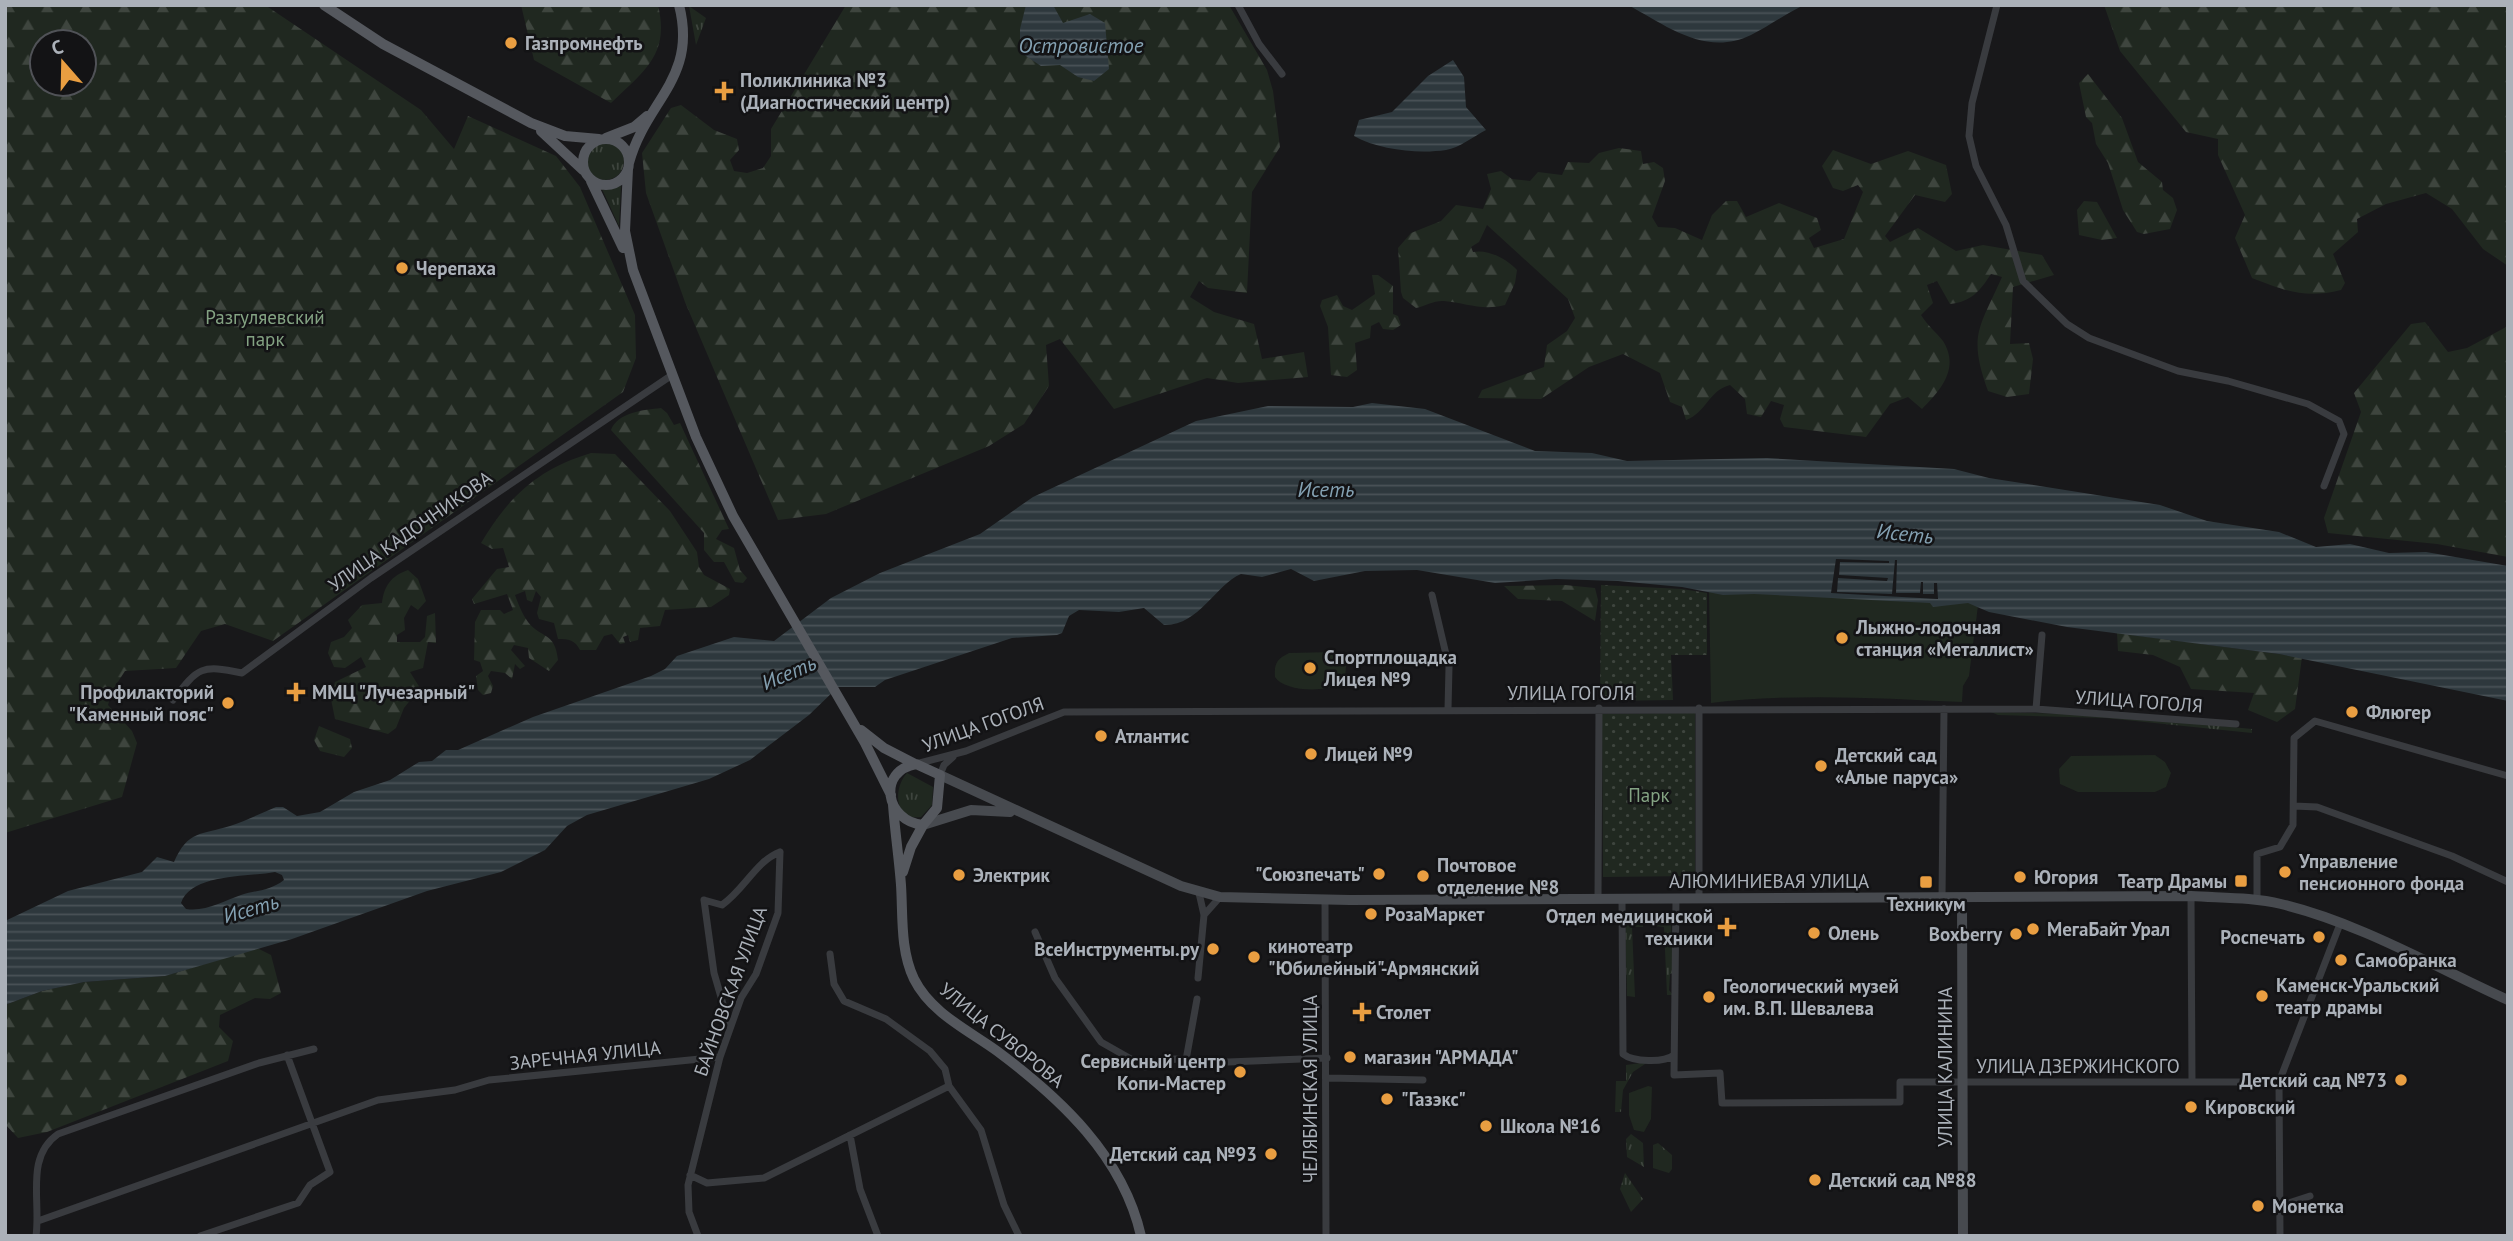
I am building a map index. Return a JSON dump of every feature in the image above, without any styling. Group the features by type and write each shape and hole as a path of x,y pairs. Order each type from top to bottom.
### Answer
{"main road":[{"path":"324,5 383,44 531,122 565,136 621,143 627,152 629,166 625,231 632,270"},
{"path":"531,122 601,185 612,184 622,178 634,148 684,54 685,37 679,5"},
{"path":"656,107 634,127 589,145 583,154 587,175 632,270 672,375 724,498 880,771 902,820 923,825 971,810 986,809 1027,816"},
{"path":"845,710 875,742 1027,816"},
{"path":"892,800 896,774 902,768 916,764"},
{"path":"901,882 911,847 923,825 937,808 940,775"},
{"name":"УЛИЦА СУВОРОВА","path":"892,800 905,946 918,986 942,1013 1043,1087 1080,1124 1105,1155 1122,1183 1141,1236"},
{"name":"АЛЮМИНИЕВАЯ УЛИЦА","path":"1027,816 1199,893 1220,897 1942,899 2191,896 2257,900 2282,904 2340,924 2508,1000"},
{"name":"УЛИЦА КАЛИНИНА","path":"1962,898 1963,1236"}],"street":[{"path":"1238,5 1259,44 1282,74"},
{"path":"1997,5 1972,103 1969,136 1976,166 2006,225 2023,281 2067,324 2089,338 2178,371 2228,381 2308,404 2339,421 2344,434 2324,486"},
{"name":"УЛИЦА КАДОЧНИКОВА","path":"173,700 195,672 211,666 242,673 371,578 672,375"},
{"path":"1433,595 1449,667 1448,709"},
{"path":"2036,709 2042,635"},
{"path":"1598,898 1599,708"},
{"name":"УЛИЦА ГОГОЛЯ","path":"916,764 966,751 1064,712 1599,708 2036,709 2236,724"},
{"path":"1699,708 1699,898"},
{"path":"1942,899 1944,709"},
{"path":"2257,900 2257,854 2280,847 2293,825 2294,738 2315,721 2508,776"},
{"path":"940,775 944,765 966,751"},
{"path":"2294,806 2318,807 2330,811 2452,856 2508,882"},
{"name":"БАЙНОВСКАЯ УЛИЦА","path":"698,1236 687,1198 690,1175 720,1057 741,999 756,974 778,913 780,852 768,858 739,893 722,905 704,900 714,973 730,1028"},
{"path":"1198,978 1204,915 1199,893"},
{"path":"2191,896 2192,1082"},
{"path":"1204,915 1220,897"},
{"path":"1622,898 1623,1054 1636,1059 1669,1058 1674,1055 1676,898"},
{"name":"ЧЕЛЯБИНСКАЯ УЛИЦА","path":"1325,899 1328,1078 1326,1236"},
{"path":"2280,1236 2279,1082 2340,924"},
{"path":"1035,932 1055,978 1101,1042 1145,1067 1175,1059 1228,1062 1327,1058"},
{"path":"830,954 834,985 844,1001 886,1019 930,1051 945,1069 949,1086 981,1130 1004,1205 1019,1236"},
{"path":"1186,1060 1197,999"},
{"path":"37,1236 37,1161 45,1143 58,1134 286,1055 314,1049"},
{"path":"200,1236 298,1203 310,1185 330,1172 286,1055"},
{"name":"УЛИЦА ДЗЕРЖИНСКОГО","path":"1674,1055 1674,1075 1720,1073 1721,1103 1900,1102 1900,1082 2279,1082"},
{"name":"ЗАРЕЧНАЯ УЛИЦА","path":"38,1221 378,1100 455,1090 489,1080 720,1057"},
{"path":"1328,1078 1423,1080"},
{"path":"690,1175 707,1183 764,1178 949,1086"},
{"path":"850,1135 860,1189 878,1236"},
{"path":"2280,1206 2310,1196"}],"green space":[{"name":"Разгуляевский парк","path":"5,5 265,5 421,110 454,149 468,116 556,156 580,187 635,315 636,358 623,392 273,641 225,624 201,631 176,668 125,671 112,691 108,705 132,731 137,743 122,797 5,833"},
{"path":"521,5 658,5 661,22 657,50 644,71 611,103 534,60"},
{"path":"846,5 1229,5 1267,70 1273,91 1280,147 1252,192 1247,293 1208,288 1199,281 1190,297 1214,312 1254,324 1262,359 1304,352 1308,377 1238,383 1207,378 1114,409 1060,339 1046,345 1049,386 1024,424 989,446 826,514 778,520 685,302 646,193 642,153 671,108 681,105 714,130 737,139 739,150 730,160 734,171 747,173 763,168 771,156 771,129"},
{"path":"2104,5 2508,5 2508,266 2483,249 2452,209 2426,193 2386,204 2357,219 2358,232 2333,254 2345,283 2341,290 2306,294 2252,278 2235,238 2245,215 2218,155 2218,139 2186,132 2120,51"},
{"path":"689,6 706,18 696,45"},
{"path":"2088,74 2122,118 2138,162 2162,182 2163,190 2173,198 2177,210 2170,229 2144,234 2137,232 2123,210 2108,163 2096,144 2092,123 2086,117 2079,83"},
{"path":"605,142 618,148 624,161 618,174 605,180 592,174 586,161 592,148"},
{"path":"1619,148 1641,151 1643,164 1654,162 1663,168 1665,181 1652,217 1658,227 1675,228 1702,240 1712,215 1726,201 1737,201 1746,217 1779,203 1817,218 1821,230 1809,238 1814,248 1844,239 1863,192 1858,185 1843,191 1833,188 1822,166 1833,150 1871,164 1908,151 1946,165 1952,194 1945,202 1915,195 1885,236 1890,242 1918,228 1956,251 1983,245 2042,255 2054,275 2013,287 2010,344 2029,343 2033,359 2029,394 2007,397 1988,391 1978,344 1982,321 2002,277 1991,274 1974,295 1957,303 1950,304 1937,281 1927,285 1933,303 1921,315 1948,351 1950,360 1946,378 1922,409 1908,397 1890,404 1866,437 1784,427 1780,419 1784,405 1771,401 1761,417 1747,414 1745,399 1730,385 1717,392 1693,417 1686,420 1682,407 1670,402 1660,373 1623,354 1589,367 1541,399 1478,398 1482,390 1544,367 1547,345 1567,331 1575,318 1568,299 1487,225 1479,242 1471,247 1473,252 1497,256 1517,270 1515,283 1505,305 1481,307 1441,301 1416,308 1403,298 1401,292 1398,248 1411,233 1441,221 1456,205 1483,209 1491,189 1487,174 1501,171 1512,179 1530,181 1538,172 1562,175 1568,162 1589,163 1599,153"},
{"path":"621,186 619,226 602,189"},
{"path":"2084,201 2097,202 2117,238 2102,240 2079,235 2077,210"},
{"path":"1372,275 1378,275 1393,286 1393,314 1398,316 1401,325 1393,330 1383,329 1379,322 1371,326 1370,338 1355,343 1357,370 1347,377 1331,375 1328,327 1320,306 1322,300 1337,295 1343,306 1352,310 1375,294"},
{"path":"2425,322 2448,352 2467,348 2508,326 2508,557 2437,544 2328,533 2324,518 2361,412 2354,393 2411,324"},
{"path":"661,408 674,425 680,423 729,529 722,530 716,539 734,548 740,570 747,578 743,583 735,582 724,562 714,562 704,550 704,533 611,430 619,419 625,416"},
{"path":"591,453 615,454 670,511 697,552 699,567 704,575 730,589 729,595 711,607 665,610 660,626 640,628 638,640 630,642 628,635 623,637 625,643 620,644 612,634 604,636 596,650 580,650 571,641 558,639 554,623 539,619 537,613 541,597 536,591 532,602 527,600 525,591 515,595 528,622 554,644 558,660 549,671 529,658 528,648 514,645 511,650 525,666 520,669 515,664 512,679 505,673 491,671 488,676 493,686 491,693 483,695 478,690 476,676 483,671 480,662 474,660 475,622 481,610 500,610 504,614 513,610 507,594 474,604 472,599 497,569 509,567 503,548 492,549 481,543 503,511 527,486 555,467"},
{"path":"408,570 418,579 426,601 418,610 411,605 404,618 405,630 397,635 397,642 420,642 425,637 427,616 435,613 436,643 428,642 423,668 410,672 420,688 404,708 396,728 388,734 335,719 331,699 335,682 366,667 361,657 345,668 334,667 328,653 331,642 344,637 352,628 348,620 362,605 382,603 389,582"},
{"path":"1565,585 1595,588 1598,600 1595,621 1562,601 1518,599 1504,586"},
{"path":"1601,585 1682,589 1707,593 1707,655 1671,655 1673,700 1600,701"},
{"name":"Лыжно-лодочная станция «Металлист»","path":"1709,590 1979,598 1969,676 1963,686 1962,702 1805,697 1711,703"},
{"path":"2117,633 2302,657 2295,709 2277,722 2248,710 2254,693 2191,689 2180,667 2153,655 2118,651"},
{"name":"Спортплощадка Лицея №9","path":"1333,652 1340,655 1346,666 1345,678 1331,687 1310,690 1280,682 1275,677 1276,665 1289,653"},
{"path":"1991,712 2107,715 2252,729 2252,733 2106,718 1998,715"},
{"name":"Парк","path":"1695,713 1695,876 1603,877 1602,714"},
{"path":"319,726 350,739 352,748 344,757 320,751 314,740"},
{"path":"2155,755 2165,762 2171,773 2166,787 2155,792 2078,792 2060,784 2059,769 2071,756"},
{"path":"907,773 933,787 932,805 921,817 912,817 901,809 899,787"},
{"path":"1643,921 1643,927 1632,927 1635,997 1627,996 1625,922"},
{"path":"1654,922 1671,922 1673,973 1670,974 1669,990 1673,995 1667,995 1664,927 1654,926"},
{"path":"257,948 271,955 281,993 270,999 255,998 220,1015 219,1027 233,1041 228,1061 47,1132 18,1138 5,1124 5,1005 42,991 84,982 165,976"},
{"path":"1648,1062 1633,1072 1623,1090 1621,1112 1615,1112 1616,1081 1626,1081 1626,1065"},
{"path":"1652,1087 1651,1119 1644,1132 1634,1130 1629,1115 1629,1093"},
{"path":"1631,1134 1643,1143 1644,1167 1627,1157 1626,1139"},
{"path":"1658,1143 1672,1155 1672,1169 1669,1173 1653,1168 1653,1145"},
{"path":"1625,1173 1643,1199 1631,1212 1620,1189"}],"water":[{"name":"Островистое","path":"1026,5 1053,5 1063,23 1090,14 1105,23 1109,69 1094,81 1078,77 1060,65 1041,66 1020,52 1020,29"},
{"path":"1628,5 1804,5 1751,35 1718,43 1703,41 1672,30"},
{"path":"1453,60 1464,77 1466,107 1486,130 1456,147 1435,151 1387,148 1354,136 1359,120 1392,112 1428,76"},
{"name":"Исеть","path":"1372,403 1425,409 1535,451 1592,453 1627,461 1767,458 1954,469 1989,478 2160,505 2207,521 2279,532 2316,547 2350,544 2389,553 2426,552 2508,566 2508,701 2279,654 2067,627 1989,612 1968,603 1933,607 1930,603 1754,594 1723,595 1682,587 1618,581 1556,579 1495,583 1417,570 1365,571 1314,581 1291,569 1262,577 1241,574 1197,612 1176,624 1164,625 1144,608 1119,612 1079,610 1069,616 1062,633 1057,635 1012,638 885,680 875,687 838,687 809,715 750,760 709,779 587,815 567,826 545,850 501,872 427,891 292,939 165,976 84,982 42,991 5,1005 5,921 68,891 142,872 157,857 174,862 185,844 196,835 236,824 276,807 283,807 297,816 320,812 354,792 390,780 419,762 432,761 446,750 458,750 533,717 651,676 665,669 677,656 734,637 774,641 831,598 880,573 980,534 1033,497 1196,421 1268,406 1353,407","holes":["275,872 282,875 284,880 274,886 207,907 186,909 181,903 187,893 209,881"]}],"pier":[{"path":"1836,559 1889,561 1840,562 1839,575 1888,578 1887,581 1838,578 1837,592 1892,594 1897,560 1896,593 1920,593 1923,582 1923,594 1934,594 1934,583 1937,583 1938,599 1831,593"}],"place":[{"name":"Газпромнефть","path":"511,43"},
{"name":"Поликлиника №3 (Диагностический центр)","path":"724,91"},
{"name":"Черепаха","path":"402,268"},
{"name":"Лыжно-лодочная станция «Металлист»","path":"1842,638"},
{"name":"Спортплощадка Лицея №9","path":"1310,668"},
{"name":"ММЦ \"Лучезарный\"","path":"296,692"},
{"name":"Профилакторий \"Каменный пояс\"","path":"228,703"},
{"name":"Флюгер","path":"2352,712"},
{"name":"Атлантис","path":"1101,736"},
{"name":"Лицей №9","path":"1311,754"},
{"name":"Детский сад «Алые паруса»","path":"1821,766"},
{"name":"Управление пенсионного фонда","path":"2285,872"},
{"name":"\"Союзпечать\"","path":"1379,874"},
{"name":"Электрик","path":"959,875"},
{"name":"Почтовое отделение №8","path":"1423,876"},
{"name":"Югория","path":"2020,877"},
{"name":"Театр Драмы","path":"2241,881"},
{"name":"Техникум","path":"1926,882"},
{"name":"РозаМаркет","path":"1371,914"},
{"name":"Отдел медицинской техники","path":"1727,927"},
{"name":"МегаБайт Урал","path":"2033,929"},
{"name":"Олень","path":"1814,933"},
{"name":"Boxberry","path":"2016,934"},
{"name":"Роспечать","path":"2319,937"},
{"name":"ВсеИнструменты.ру","path":"1213,949"},
{"name":"кинотеатр \"Юбилейный\"-Армянский","path":"1254,957"},
{"name":"Самобранка","path":"2341,960"},
{"name":"Каменск-Уральский театр драмы","path":"2262,996"},
{"name":"Геологический музей им. В.П. Шевалева","path":"1709,997"},
{"name":"Столет","path":"1362,1012"},
{"name":"магазин \"АРМАДА\"","path":"1350,1057"},
{"name":"Сервисный центр Копи-Мастер","path":"1240,1072"},
{"name":"Детский сад №73","path":"2401,1080"},
{"name":"\"Газэкс\"","path":"1387,1099"},
{"name":"Кировский","path":"2191,1107"},
{"name":"Школа №16","path":"1486,1126"},
{"name":"Детский сад №93","path":"1271,1154"},
{"name":"Детский сад №88","path":"1815,1180"},
{"name":"Монетка","path":"2258,1206"}]}
